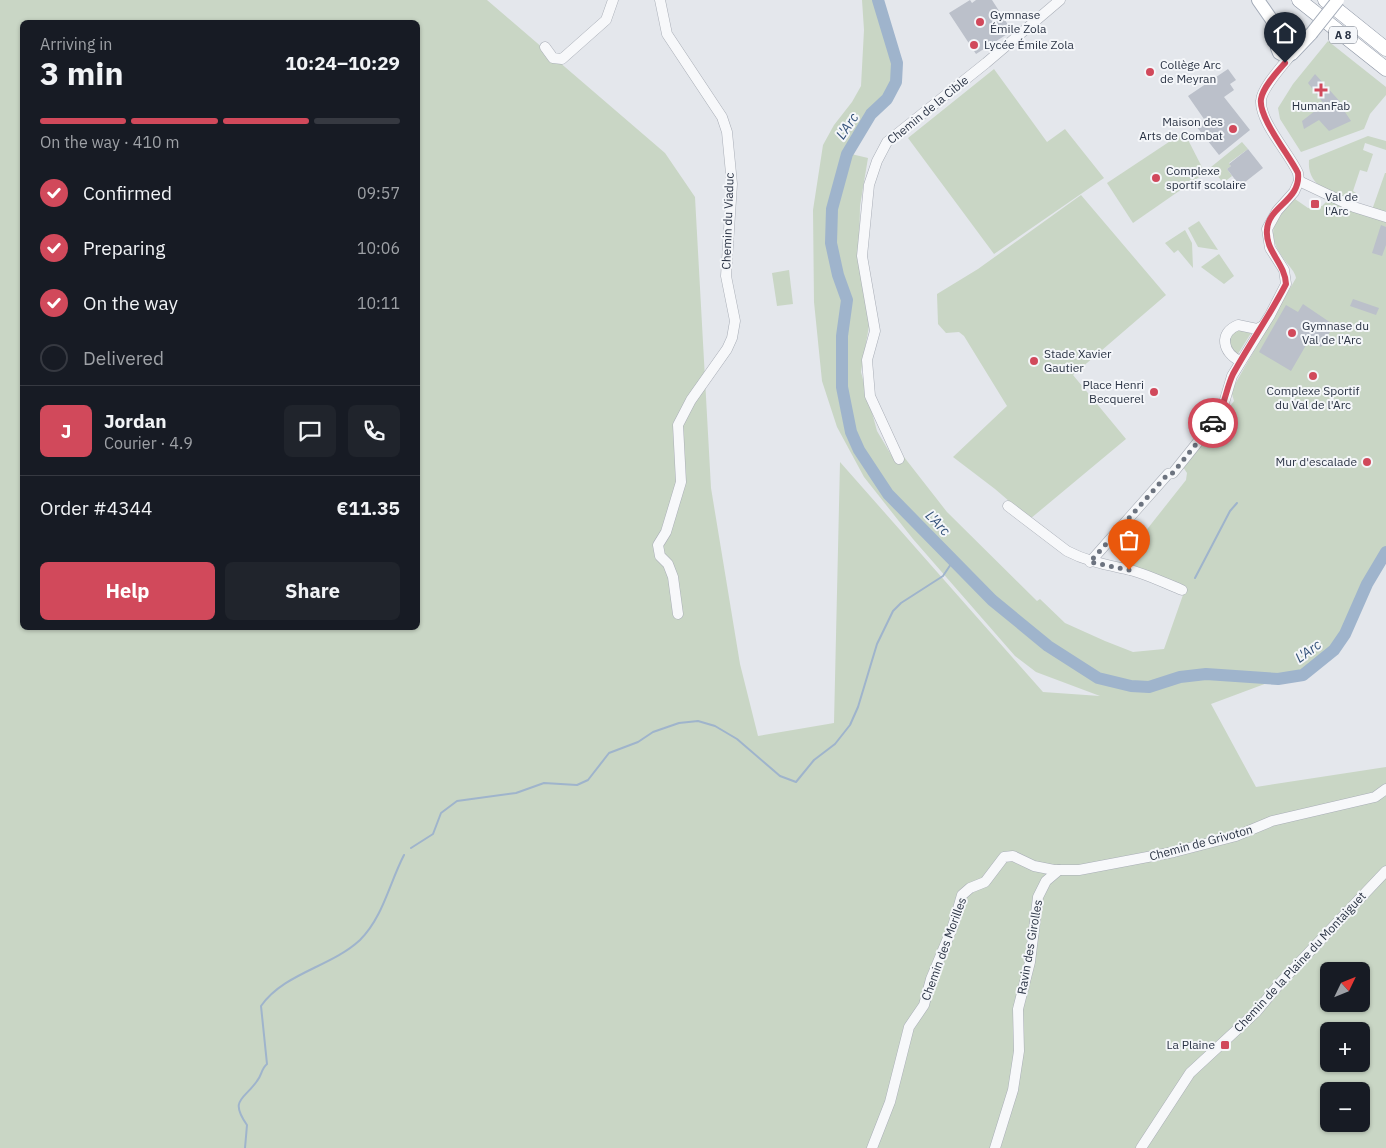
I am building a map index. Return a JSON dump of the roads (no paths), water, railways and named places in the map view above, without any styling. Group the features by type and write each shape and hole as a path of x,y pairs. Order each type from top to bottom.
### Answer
{"highway":[{"name":"A 8","path":"1299,0 1386,69"},
{"name":"A 8","path":"1325,0 1385,48"}],"main road":[{"path":"1258,0 1293,45 1338,0"}],"street":[{"path":"545,47 553,58 562,59 606,20 613,0"},
{"name":"Chemin du Viaduc","path":"660,0 667,34 722,117 727,132 732,184 726,276 735,321 732,338 691,400 678,425 681,482 666,532 658,545 660,556 668,564 673,577 678,614"},
{"name":"Chemin de la Cible","path":"899,459 870,396 867,360 875,331 862,256 869,185 877,161 887,142 986,63 1060,0"},
{"path":"1090,562 1168,474 1173,473 1221,413 1226,390 1240,361 1263,326 1286,284 1282,266 1270,248 1267,229 1277,211 1294,192 1299,181 1293,163 1264,116 1261,100 1265,89 1293,45"},
{"path":"1299,181 1354,207 1386,217"},
{"path":"1240,361 1231,355 1225,347 1226,336 1238,325 1252,326 1258,329 1263,326"},
{"path":"1008,506 1067,551 1090,562 1136,572 1182,590"},
{"name":"Chemin de Grivoton","path":"1013,856 1034,866 1060,870 1079,870 1174,852 1236,836 1272,821 1375,796 1386,790"},
{"name":"Chemin des Morilles","path":"872,1148 890,1102 909,1027 924,1005 931,979 954,926 962,895 970,888 985,882 1004,857 1013,856"},
{"name":"Ravin des Girolles","path":"995,1148 1013,1090 1019,1051 1018,1009 1030,962 1038,898 1046,882 1060,870"},
{"name":"Chemin de la Plaine du Montaiguet","path":"1142,1148 1190,1073 1256,1012 1281,982 1386,872"}],"waterway":[{"name":"L'Arc","path":"878,0 897,63 896,82 887,99 871,114 847,154 832,209 831,243 838,275 847,300 842,336 842,387 851,432 859,450 888,494 992,600 1048,646 1098,678 1131,686 1149,687 1180,677 1206,674 1278,679 1303,675 1334,650 1345,634 1367,584 1386,552"},
{"path":"1195,578 1230,511 1237,503"},
{"path":"411,848 433,834 441,813 457,801 516,793 544,783 577,785 588,780 609,753 638,742 653,732 679,723 698,721 715,726 737,739 780,776 796,782 814,760 835,744 850,725 858,707 877,644 893,611 901,603 943,576 953,561"},
{"path":"245,1148 247,1125 239,1110 240,1100 259,1079 267,1064 261,1006 282,986 336,957 360,940 380,911 404,855"}],"place":[{"name":"Gymnase Émile Zola","path":"980,22"},
{"name":"Lycée Émile Zola","path":"974,45"},
{"name":"Collège Arc de Meyran","path":"1150,72"},
{"name":"HumanFab","path":"1321,90"},
{"name":"Maison des Arts de Combat","path":"1233,129"},
{"name":"Complexe sportif scolaire","path":"1156,178"},
{"name":"Val de l'Arc","path":"1315,204"},
{"name":"Gymnase du Val de l'Arc","path":"1292,333"},
{"name":"Stade Xavier Gautier","path":"1034,361"},
{"name":"Complexe Sportif du Val de l'Arc","path":"1313,376"},
{"name":"Place Henri Becquerel","path":"1154,392"},
{"name":"Mur d'escalade","path":"1367,462"},
{"name":"La Plaine","path":"1225,1045"}]}
